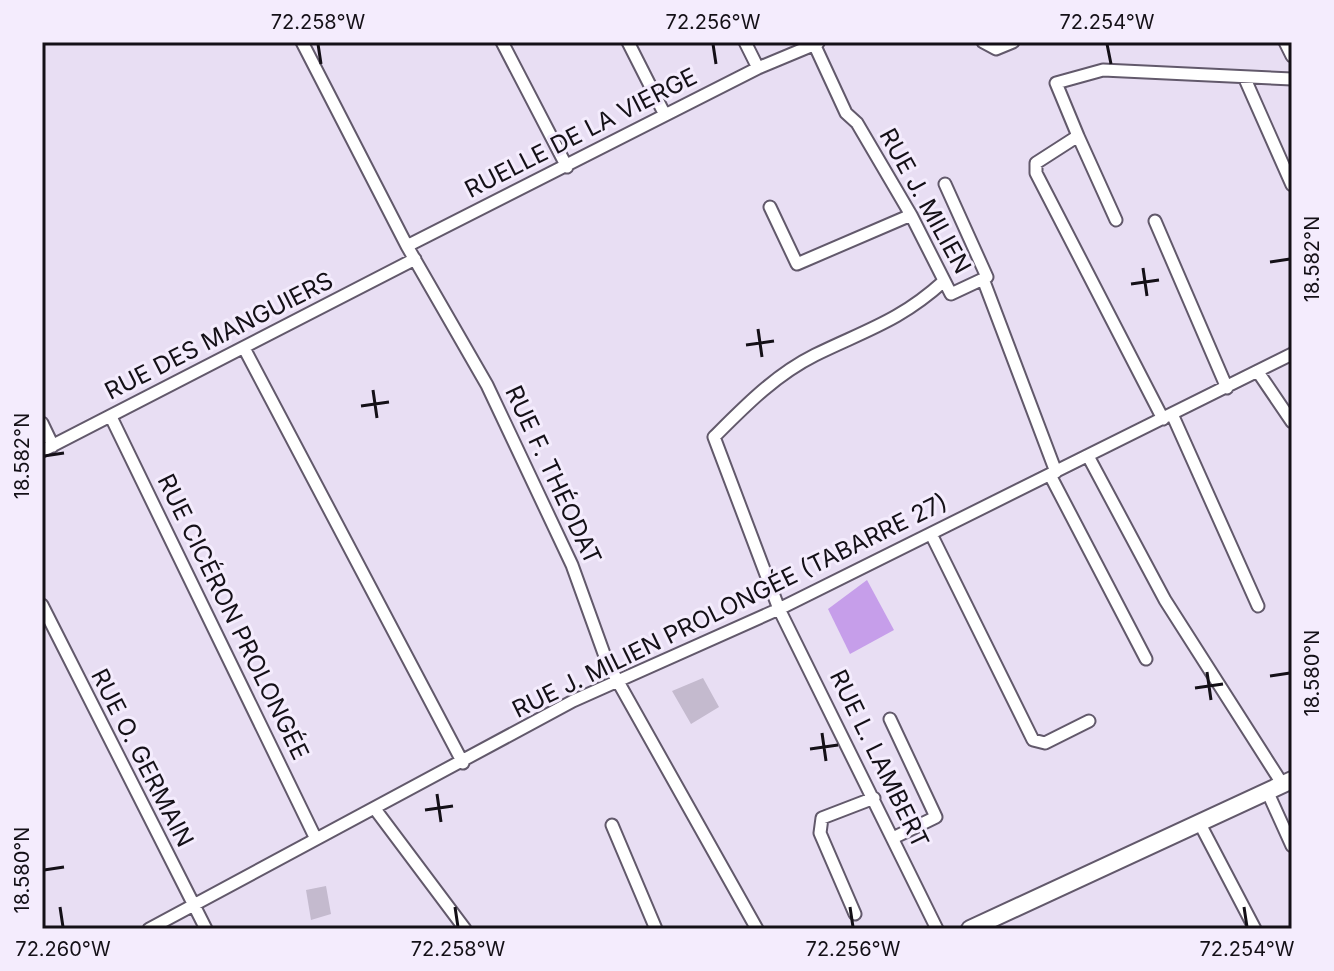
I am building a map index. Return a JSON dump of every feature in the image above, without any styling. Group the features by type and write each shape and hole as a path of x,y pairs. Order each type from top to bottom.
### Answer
{"main road":[{"path":"975,928 1200,824 1280,782"}],"street":[{"name":"RUE F. THÉODAT","path":"302,42 407,246 513,438 572,565 616,681 757,929"},
{"path":"502,42 567,167"},
{"path":"628,42 665,115"},
{"path":"745,42 758,68"},
{"path":"983,42 996,49 1013,42"},
{"path":"1285,42 1292,56"},
{"name":"RUELLE DE LA VIERGE","path":"407,246 758,68 817,44"},
{"name":"RUE J. MILIEN","path":"817,44 846,113 857,123 911,215 951,294 983,279 1053,473 1146,659"},
{"path":"1116,220 1056,87 1059,80 1103,70 1292,79"},
{"path":"1245,79 1292,185"},
{"path":"1078,136 1036,163 1036,173 1168,417 1258,606"},
{"path":"945,184 987,277 983,279"},
{"path":"770,207 797,264 911,215"},
{"path":"1155,221 1227,388"},
{"name":"RUE DES MANGUIERS","path":"48,449 415,259"},
{"name":"RUE L. LAMBERT","path":"937,929 779,609 714,437 763,388 814,356 877,329 944,281"},
{"path":"244,348 463,763"},
{"name":"RUE J. MILIEN PROLONGÉE (TABARRE 27)","path":"149,929 315,837 375,809 616,681 779,609 1292,354"},
{"path":"1258,372 1292,422"},
{"name":"RUE CICÉRON PROLONGÉE","path":"111,417 315,837"},
{"path":"42,423 48,449"},
{"path":"1088,456 1165,600 1280,782 1292,846"},
{"path":"931,534 1033,740 1045,743 1089,721"},
{"name":"RUE O. GERMAIN","path":"42,605 206,929"},
{"path":"890,719 936,817 893,838"},
{"path":"855,914 820,833 819,823 822,818 874,798"},
{"path":"375,809 465,929"},
{"path":"1200,824 1255,929"},
{"path":"612,825 656,929"}],"shaded area":[{"path":"867,580 894,630 850,654 828,609"}],"building":[{"path":"703,678 719,707 691,724 672,691"},
{"path":"326,886 331,914 311,920 306,890"}]}
